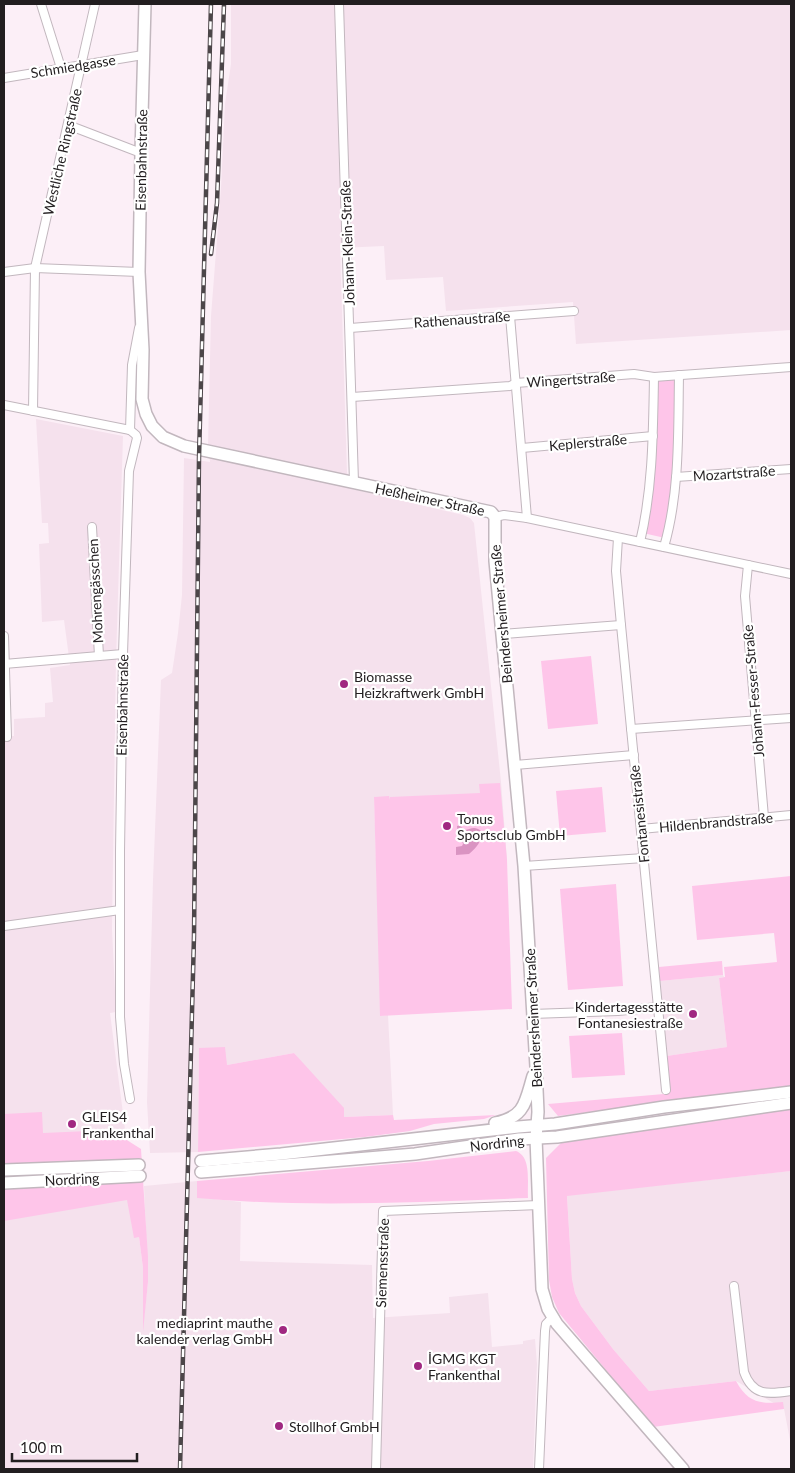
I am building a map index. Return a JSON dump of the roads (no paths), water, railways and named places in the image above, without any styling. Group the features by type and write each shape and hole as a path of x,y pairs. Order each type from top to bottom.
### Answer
{"street":[{"path":"41,4 61,68"},
{"name":"Westliche Ringstraße","path":"33,410 35,268 96,4"},
{"name":"Eisenbahnstraße","path":"145,4 139,272 142,316 142,399 148,420 158,433"},
{"name":"Johann-Klein-Straße","path":"339,4 354,482"},
{"name":"Schmiedgasse","path":"4,78 143,55"},
{"path":"68,126 141,153"},
{"path":"4,272 35,268 139,272"},
{"name":"Rathenaustraße","path":"350,328 574,311"},
{"name":"Eisenbahnstraße","path":"130,1099 124,1064 120,1017 123,654 129,471 138,442 136,435 130,430 132,366 142,316"},
{"path":"510,316 527,518"},
{"name":"Wingertstraße","path":"352,396 510,386 516,383 634,374 654,377 791,367"},
{"path":"664,547 671,523 676,477 679,375"},
{"path":"640,542 648,500 653,436 654,377"},
{"path":"4,405 130,430"},
{"name":"Heßheimer Straße","path":"158,433 172,442 184,446 491,512 495,517 504,515 527,518 791,574"},
{"name":"Keplerstraße","path":"522,448 653,436"},
{"name":"Mozartstraße","path":"676,477 791,469"},
{"name":"Beindersheimer Straße","path":"495,517 494,546 516,764 524,866 536,1068 538,1112 536,1138 544,1300 557,1324 683,1469"},
{"name":"Mohrengässchen","path":"92,526 99,656"},
{"name":"Fontanesistraße","path":"618,538 616,572 666,1090"},
{"name":"Johann-Fesser-Straße","path":"748,566 745,596 764,817"},
{"path":"503,634 621,625"},
{"path":"4,636 7,737"},
{"path":"4,664 123,654"},
{"path":"631,729 791,718"},
{"path":"516,764 634,755"},
{"name":"Hildenbrandstraße","path":"641,829 791,815"},
{"path":"524,866 644,858"},
{"path":"4,926 120,910"},
{"path":"532,1014 618,1011 658,1007"},
{"name":"Nordring","path":"406,1140 507,1120 516,1116 526,1102 536,1068"},
{"name":"Nordring","path":"791,1092 664,1107 555,1124 406,1140 201,1166 415,1154 638,1126 791,1103"},
{"name":"Nordring","path":"4,1170 140,1170 4,1182"},
{"name":"Siemensstraße","path":"376,1469 383,1211 539,1205"},
{"path":"734,1286 744,1372 747,1381 754,1389 763,1392 791,1391"},
{"path":"539,1469 545,1331 546,1324 553,1318"}],"railway":[{"path":"180,1469 194,936 199,458 211,4"},
{"path":"211,254 217,203 224,4"}],"place":[{"name":"Biomasse Heizkraftwerk GmbH","path":"344,684"},
{"name":"Tonus Sportsclub GmbH","path":"447,826"},
{"name":"Kindertagesstätte Fontanesiestraße","path":"693,1014"},
{"name":"GLEIS4 Frankenthal","path":"72,1124"},
{"name":"mediaprint mauthe kalender verlag GmbH","path":"283,1330"},
{"name":"İGMG KGT Frankenthal","path":"418,1366"},
{"name":"Stollhof GmbH","path":"279,1426"}]}
